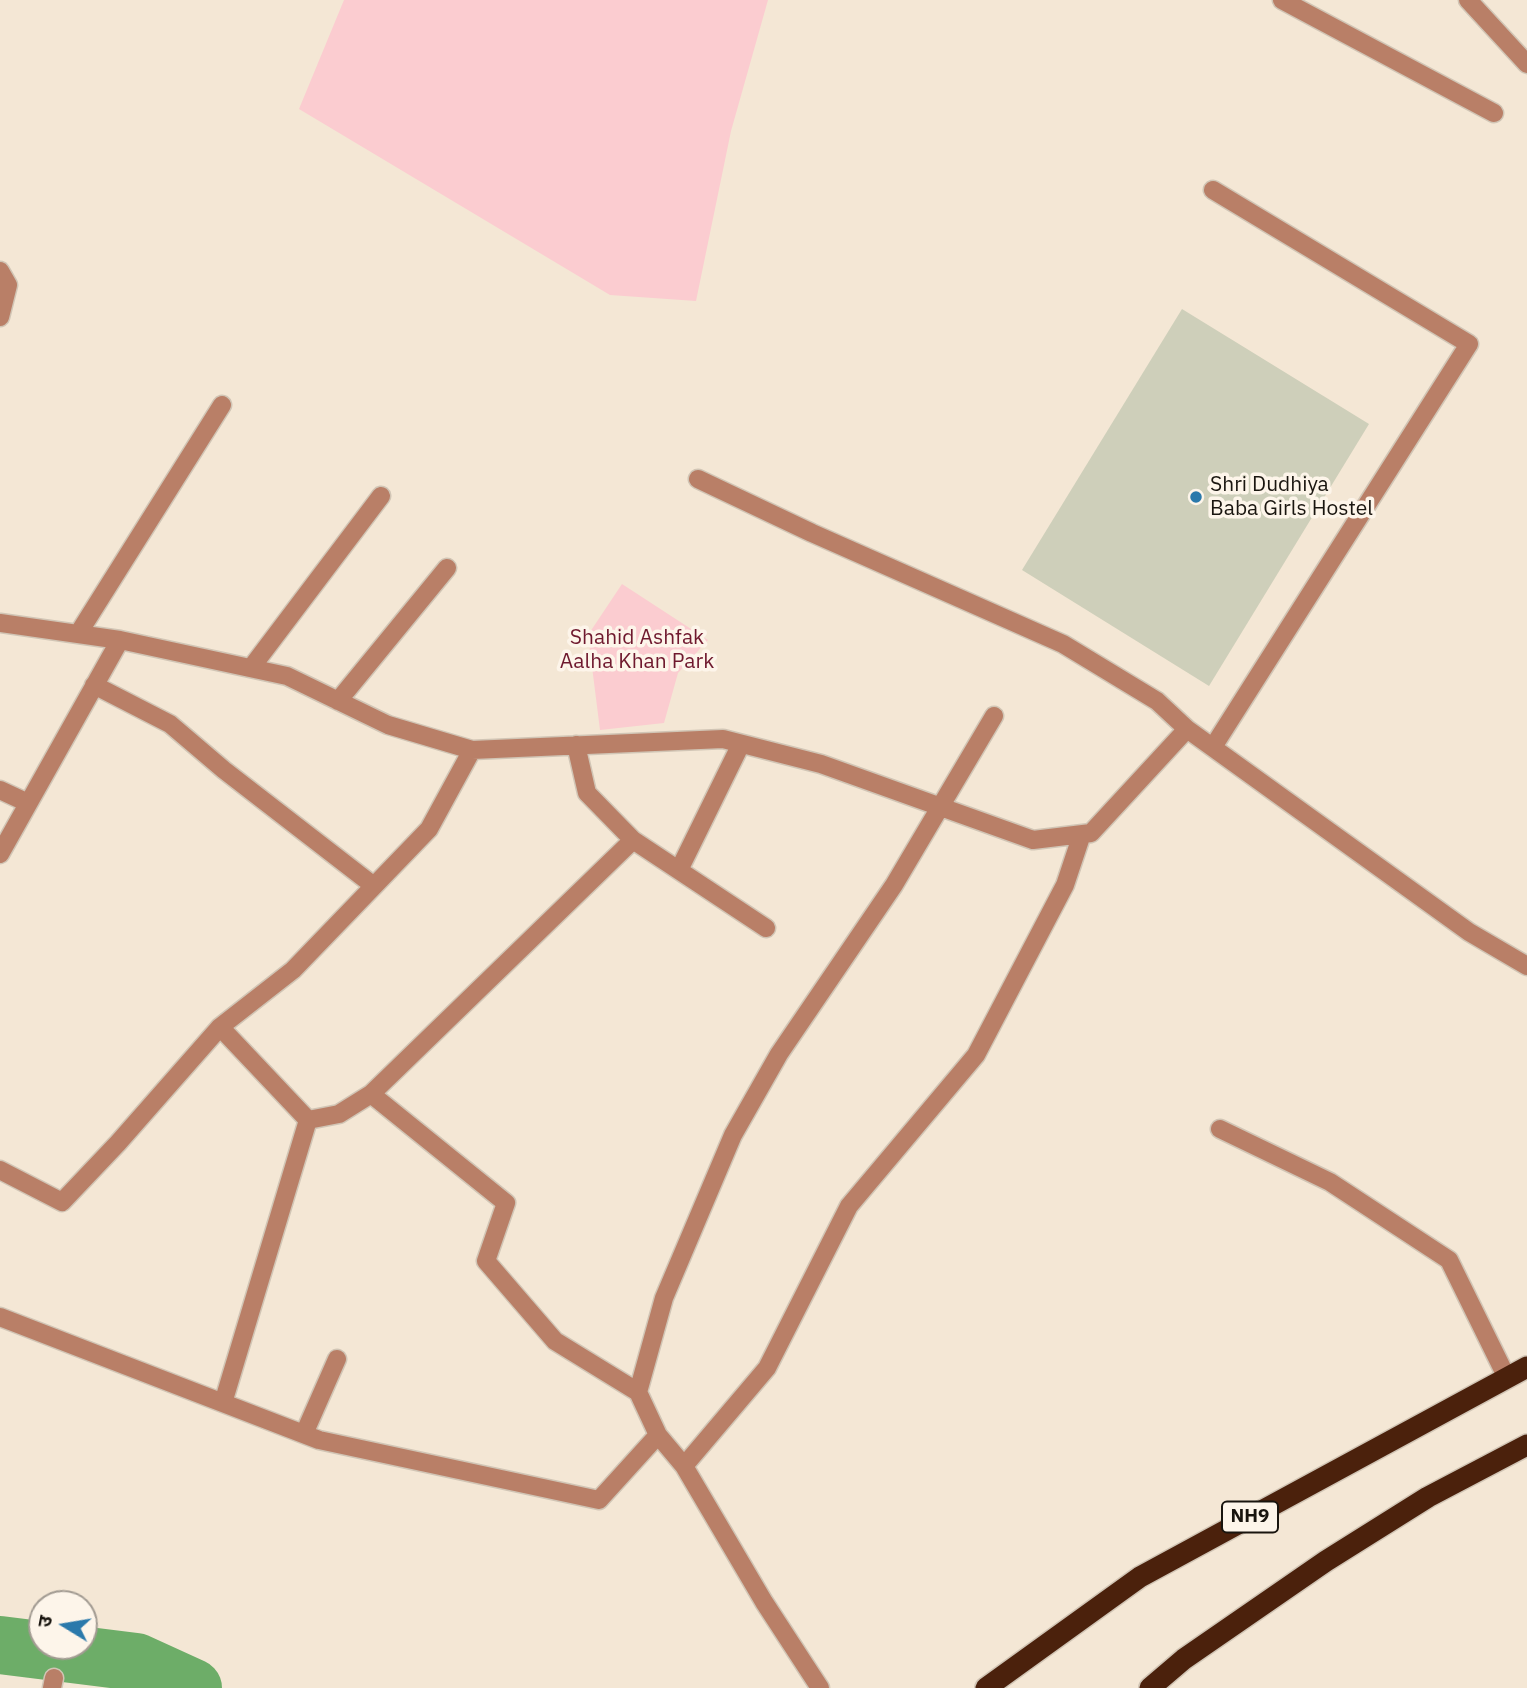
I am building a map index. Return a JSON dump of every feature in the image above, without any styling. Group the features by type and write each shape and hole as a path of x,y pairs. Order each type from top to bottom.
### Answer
{"highway":[{"name":"NH9","path":"984,1686 1140,1577 1527,1367"},
{"path":"1150,1688 1184,1659 1326,1561 1428,1497 1527,1445"}],"street":[{"path":"1282,0 1494,113"},
{"path":"1468,0 1527,64"},
{"path":"1213,190 1469,344 1213,747"},
{"path":"0,271 8,285 0,317"},
{"path":"78,634 222,405"},
{"path":"698,479 812,533 1063,644 1157,702 1187,729 1469,932 1527,965"},
{"path":"251,668 381,496"},
{"path":"338,701 447,568"},
{"path":"0,623 120,640 287,676 388,725 472,750 723,739 821,764 1033,839 1091,833 1187,729"},
{"path":"0,854 120,640"},
{"path":"94,685 170,724 224,770 374,886"},
{"path":"638,1392 664,1298 733,1135 779,1054 894,885 994,716"},
{"path":"679,870 741,744"},
{"path":"576,745 587,793 632,839 766,928"},
{"path":"0,1170 62,1202 220,1027 293,970 429,829 472,750"},
{"path":"0,790 28,803"},
{"path":"684,1466 767,1368 849,1206 976,1055 1065,885 1082,834"},
{"path":"308,1120 339,1114 371,1094 632,839"},
{"path":"220,1027 308,1120"},
{"path":"371,1094 506,1203 485,1261 555,1341 638,1392 659,1434 684,1466 764,1602 820,1688"},
{"path":"223,1403 308,1120"},
{"path":"1220,1129 1330,1182 1449,1260 1507,1378"},
{"path":"0,1317 319,1440 599,1500 659,1434"},
{"path":"304,1434 337,1360"}],"green space":[{"path":"344,0 768,0 731,131 696,301 610,295 299,109"},
{"name":"Shahid Ashfak Aalha Khan Park","path":"622,584 708,640 678,673 664,723 600,730 588,635"}],"building":[{"name":"Shri Dudhiya Baba Girls Hostel","path":"1182,309 1369,424 1209,686 1022,570"}],"waterway":[{"path":"0,1645 136,1662 193,1688"}],"place":[{"name":"Shri Dudhiya Baba Girls Hostel","path":"1196,497"}]}
